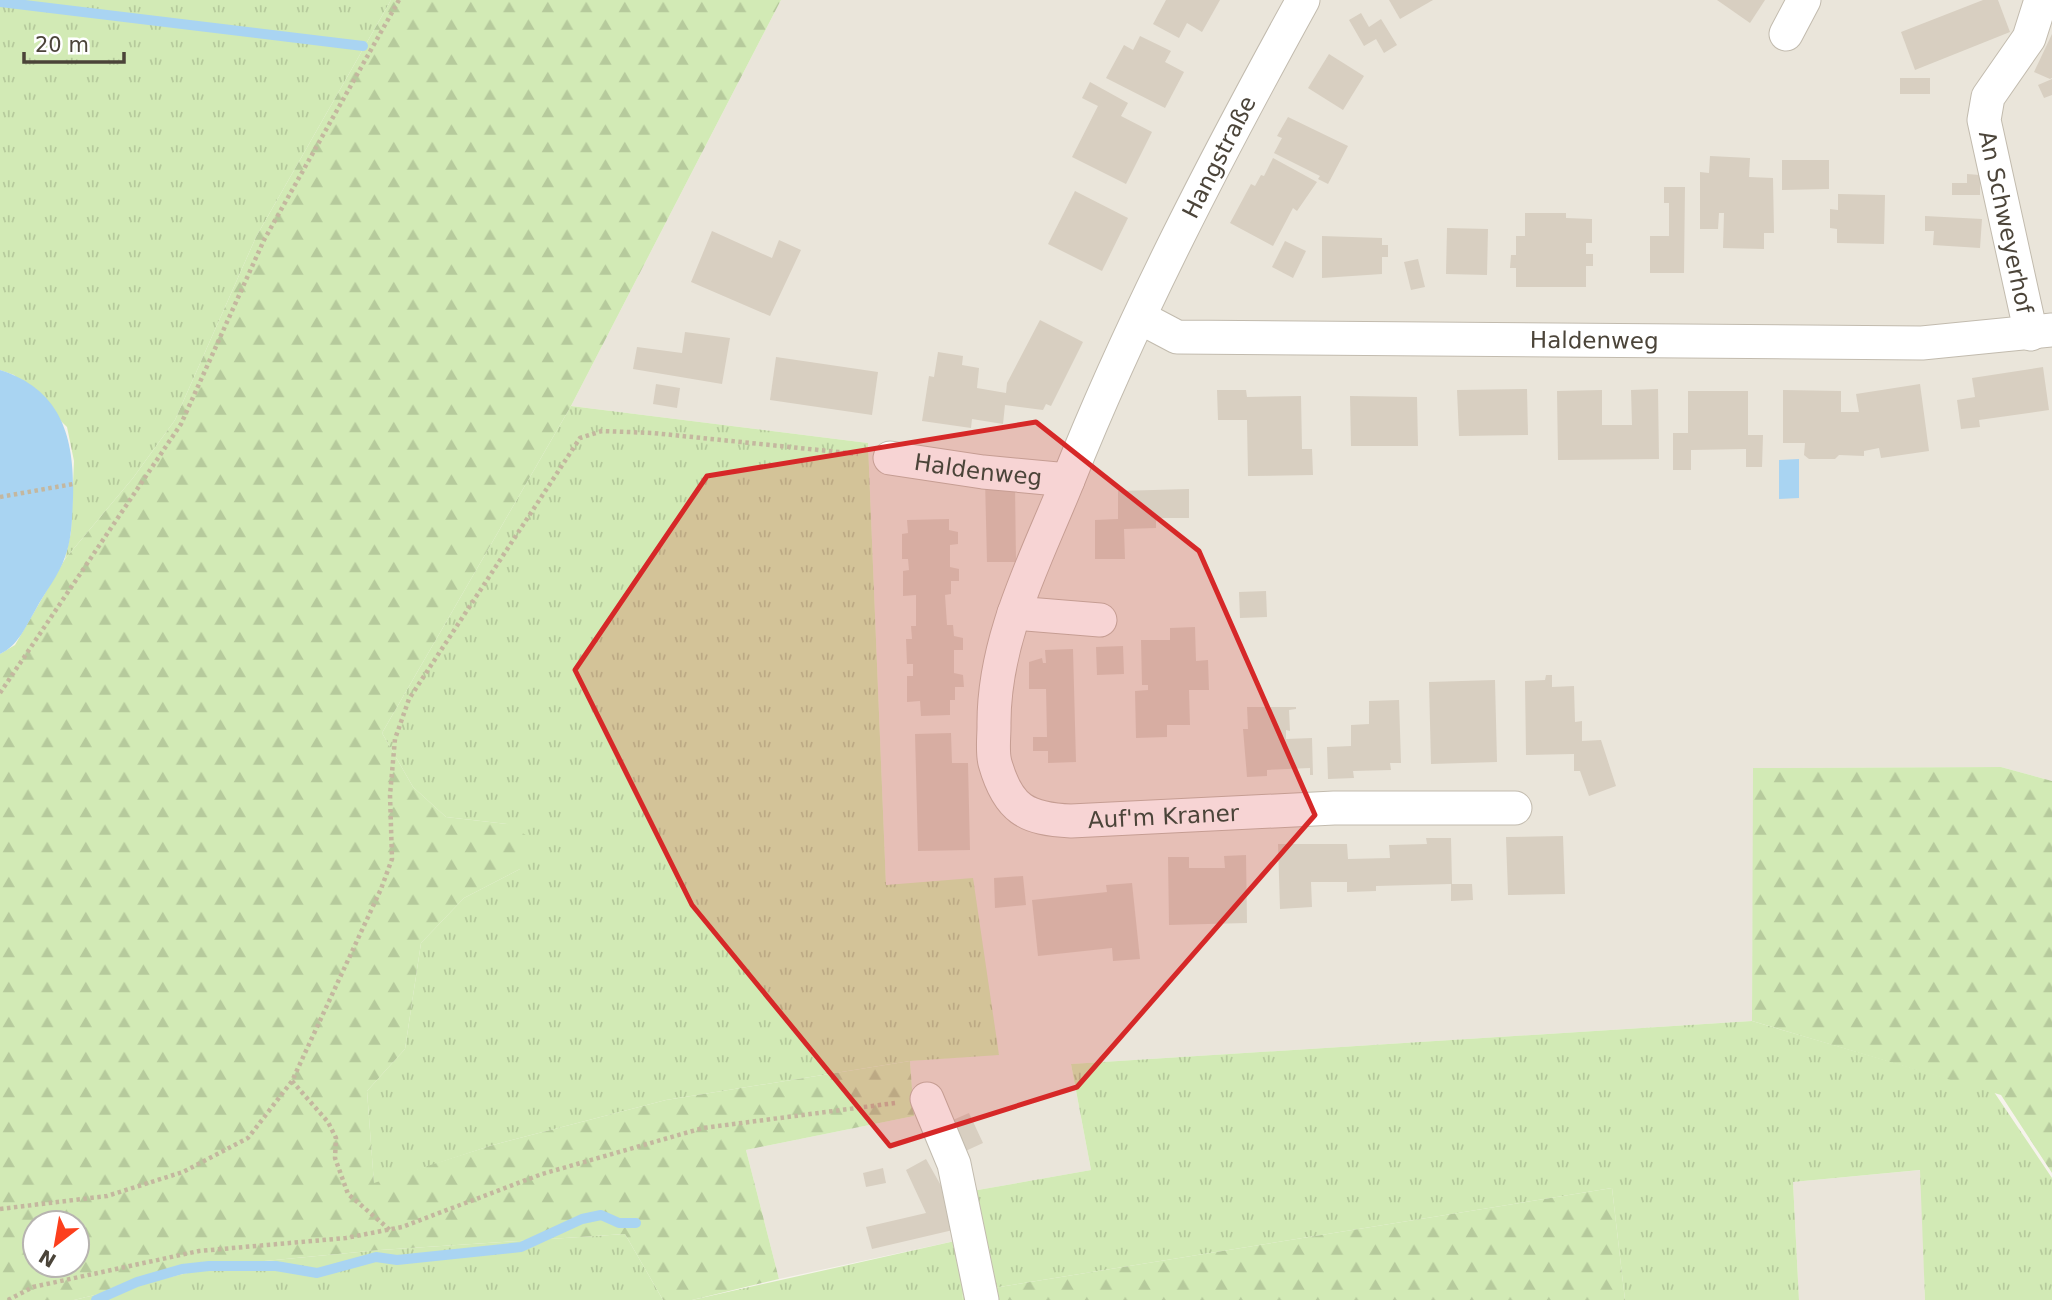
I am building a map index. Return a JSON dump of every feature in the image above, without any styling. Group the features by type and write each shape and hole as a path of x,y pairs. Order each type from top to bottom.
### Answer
{"street":[{"name":"Hangstraße","path":"1141,318 1198,195 1303,0"},
{"path":"1787,34 1804,0"},
{"name":"An Schweyerhof","path":"2041,0 2029,38 1988,97 1984,120 2041,332"},
{"name":"Haldenweg","path":"1141,318 1177,337 1922,343 2041,332"},
{"name":"Auf'm Kraner","path":"1141,318 1082,441 1044,533 1002,650 994,715 995,761 1007,793 1019,807 1040,820 1071,821 1334,808 1516,808"},
{"name":"Haldenweg","path":"890,458 983,472 1068,480"},
{"path":"1014,613 1100,620"},
{"path":"927,1098 954,1164 968,1221 982,1300"}],"path":[{"path":"0,693 181,424 264,240 399,0"},
{"path":"0,1209 107,1196 183,1172 248,1139 292,1081 381,889 392,859 390,795 396,740 409,699 580,438 602,431 653,433 890,458"},
{"path":"0,498 73,484"},
{"path":"292,1081 328,1122 336,1138 335,1158 348,1194 390,1230"},
{"path":"8,1300 33,1287 199,1251 268,1247 390,1230 542,1174 703,1128 927,1098"}],"highlighted area":[{"path":"1036,422 1199,551 1315,815 1077,1087 890,1146 692,905 575,670 707,476"}],"shaded area":[{"path":"781,0 2052,0 2052,781 2001,767 1754,768 1752,1021 1071,1064 1091,1170 972,1191 986,1230 955,1241 779,1279 746,1150 914,1116 910,1061 999,1054 886,885 868,443 571,406"},
{"path":"1921,1170 1925,1300 1799,1300 1793,1182"}],"green space":[{"path":"0,0 391,0 256,237 175,420 133,478 65,559 71,532 74,461 67,427 14,375 0,370"},
{"path":"391,0 781,0 571,406 382,733 413,787 446,817 507,824 536,841 520,869 464,898 421,943 405,1049 367,1091 374,1183 493,1145 666,1100 910,1061 914,1116 746,1150 779,1279 692,1300 663,1300 625,1234 380,1250 221,1265 74,1300 0,1300 0,654 15,645 65,559 133,478 175,420 256,237"},
{"path":"571,406 868,443 886,885 973,878 999,1055 910,1061 666,1100 493,1145 374,1184 367,1091 405,1049 421,943 464,898 520,869 507,824 446,817 413,787 382,733"},
{"path":"2001,767 2052,781 2052,1173 2001,1095 1752,1021 1753,768"},
{"path":"1752,1021 1994,1092 2052,1178 2052,1300 1925,1300 1920,1170 1793,1182 1799,1300 1625,1300 1612,1188 962,1293 963,1300 692,1300 955,1241 985,1230 972,1191 1091,1170 1071,1064"},
{"path":"1612,1188 1625,1300 963,1300 962,1293"},
{"path":"625,1234 663,1300 74,1300 221,1265 380,1250"}],"water":[{"path":"0,370 38,390 61,420 71,457 73,499 67,550 56,577 21,635 12,646 0,654"},
{"path":"1799,459 1799,498 1779,499 1779,460"}],"building":[{"path":"1166,0 1220,0 1202,32 1187,23 1179,38 1153,24"},
{"path":"1389,0 1433,0 1400,19"},
{"path":"1717,0 1765,0 1750,23"},
{"path":"1983,0 1998,0 2010,32 1915,70 1901,32"},
{"path":"1361,13 1369,27 1381,19 1397,45 1384,53 1376,39 1364,46 1349,20"},
{"path":"2052,34 2052,78 2050,79 2034,72"},
{"path":"1140,36 1171,51 1165,62 1184,72 1165,108 1106,78 1124,45 1133,50"},
{"path":"1329,54 1364,76 1343,110 1308,88"},
{"path":"1900,78 1930,78 1930,94 1900,94"},
{"path":"2052,79 2052,95 2044,98 2038,85"},
{"path":"1090,82 1128,103 1121,116 1152,132 1126,184 1072,157 1098,106 1082,98"},
{"path":"1288,117 1348,146 1328,184 1318,179 1320,176 1274,153 1282,138 1277,136"},
{"path":"1710,156 1750,158 1749,177 1773,178 1774,233 1764,233 1764,249 1723,248 1724,213 1719,213 1718,229 1700,229 1700,172 1709,173"},
{"path":"1273,158 1317,182 1297,211 1293,208 1273,246 1230,223 1251,184 1255,186 1261,175 1264,176"},
{"path":"1782,160 1829,160 1829,189 1782,190"},
{"path":"1967,174 1980,175 1980,195 1952,195 1952,183 1967,183"},
{"path":"1664,187 1685,187 1684,273 1650,273 1650,236 1669,236 1669,203 1664,203"},
{"path":"1075,191 1128,218 1102,271 1048,244"},
{"path":"1838,194 1885,195 1884,244 1837,243 1837,229 1830,228 1830,209 1838,210"},
{"path":"1525,213 1566,213 1566,218 1592,219 1592,243 1586,243 1586,254 1593,254 1593,266 1586,266 1586,287 1516,287 1516,268 1510,268 1511,255 1516,255 1516,236 1525,236"},
{"path":"1925,216 1982,219 1980,248 1933,245 1934,231 1925,231"},
{"path":"1447,228 1488,229 1487,275 1446,274"},
{"path":"712,231 772,258 779,240 801,250 770,316 691,282"},
{"path":"1322,236 1382,238 1382,245 1388,245 1388,257 1382,257 1382,274 1322,278"},
{"path":"1285,241 1306,251 1293,278 1272,267"},
{"path":"1418,259 1425,287 1411,290 1404,262"},
{"path":"1040,320 1083,342 1051,406 1046,404 1043,410 1005,405 1003,424 972,419 971,428 922,421 929,376 934,377 938,352 963,356 962,365 979,368 977,388 1006,393 1007,383"},
{"path":"685,332 730,338 722,384 633,369 637,347 682,353"},
{"path":"776,357 878,372 872,415 770,400"},
{"path":"2043,367 2049,410 1979,420 1980,427 1961,429 1957,400 1975,397 1972,378"},
{"path":"656,384 680,388 677,408 653,404"},
{"path":"1920,384 1929,451 1881,458 1879,448 1864,451 1864,456 1839,455 1835,459 1809,459 1804,455 1805,443 1783,443 1783,390 1841,391 1841,412 1859,412 1856,394"},
{"path":"1527,389 1528,435 1459,436 1457,390"},
{"path":"1658,389 1659,459 1558,460 1557,391 1602,390 1602,425 1632,425 1631,390"},
{"path":"1217,390 1246,390 1247,397 1301,396 1302,449 1312,449 1313,475 1248,476 1247,420 1218,420"},
{"path":"1688,391 1748,391 1748,435 1763,435 1762,467 1746,467 1746,449 1691,450 1691,470 1673,470 1673,433 1688,433"},
{"path":"1350,396 1417,397 1418,446 1351,446"},
{"path":"985,479 1015,484 1016,562 987,562"},
{"path":"1189,489 1189,518 1156,518 1156,528 1124,529 1125,559 1095,559 1095,520 1118,519 1118,491"},
{"path":"949,519 949,530 958,532 958,544 950,545 950,567 959,569 959,581 951,581 951,594 945,595 947,625 953,625 954,636 963,638 963,650 954,650 954,673 963,675 964,687 955,687 955,700 950,700 950,715 921,716 920,701 907,702 907,676 913,676 913,664 907,664 906,639 912,639 911,626 916,626 916,595 903,596 903,571 909,570 908,559 902,559 902,534 908,533 907,520"},
{"path":"1266,591 1267,617 1240,618 1239,592"},
{"path":"1195,627 1196,661 1208,660 1209,690 1189,690 1190,725 1167,725 1167,737 1136,738 1135,691 1148,690 1148,685 1142,685 1141,640 1170,640 1170,628"},
{"path":"1123,646 1124,674 1097,675 1096,647"},
{"path":"1073,649 1076,762 1048,763 1048,751 1033,751 1033,737 1047,737 1046,689 1029,689 1029,662 1042,658 1043,663 1046,663 1045,650"},
{"path":"1546,675 1552,675 1552,687 1574,686 1575,722 1582,721 1582,741 1601,740 1616,786 1589,796 1580,771 1574,771 1574,754 1526,755 1525,681 1545,680"},
{"path":"1495,680 1497,762 1431,764 1429,682"},
{"path":"1399,700 1401,763 1390,763 1391,770 1353,771 1354,778 1328,779 1327,747 1351,746 1351,725 1369,724 1369,701"},
{"path":"1247,707 1296,707 1289,710 1290,731 1286,730 1286,739 1312,738 1313,775 1310,775 1310,768 1267,770 1267,776 1247,777 1243,729 1248,729"},
{"path":"951,733 952,763 968,763 970,850 918,851 915,734"},
{"path":"1563,836 1565,894 1508,895 1506,837"},
{"path":"1426,838 1451,838 1452,884 1472,884 1473,900 1451,901 1451,884 1376,886 1376,891 1347,892 1347,882 1311,882 1312,907 1280,909 1278,844 1347,844 1348,859 1390,858 1389,845 1427,844"},
{"path":"1246,855 1247,923 1169,925 1168,857 1189,857 1189,868 1225,868 1224,856"},
{"path":"1023,876 1026,905 995,908 994,878"},
{"path":"1132,883 1140,959 1113,961 1112,948 1038,956 1032,900 1107,892 1106,885"},
{"path":"969,1113 983,1143 959,1154 946,1123"},
{"path":"926,1159 944,1191 953,1230 872,1249 866,1227 926,1213 906,1170"},
{"path":"883,1168 886,1183 866,1187 863,1173"}],"waterway":[{"path":"0,2 363,46"},
{"path":"96,1300 137,1282 182,1269 209,1266 276,1266 317,1273 376,1257 397,1260 521,1247 582,1219 601,1215 619,1223 636,1223"}]}
